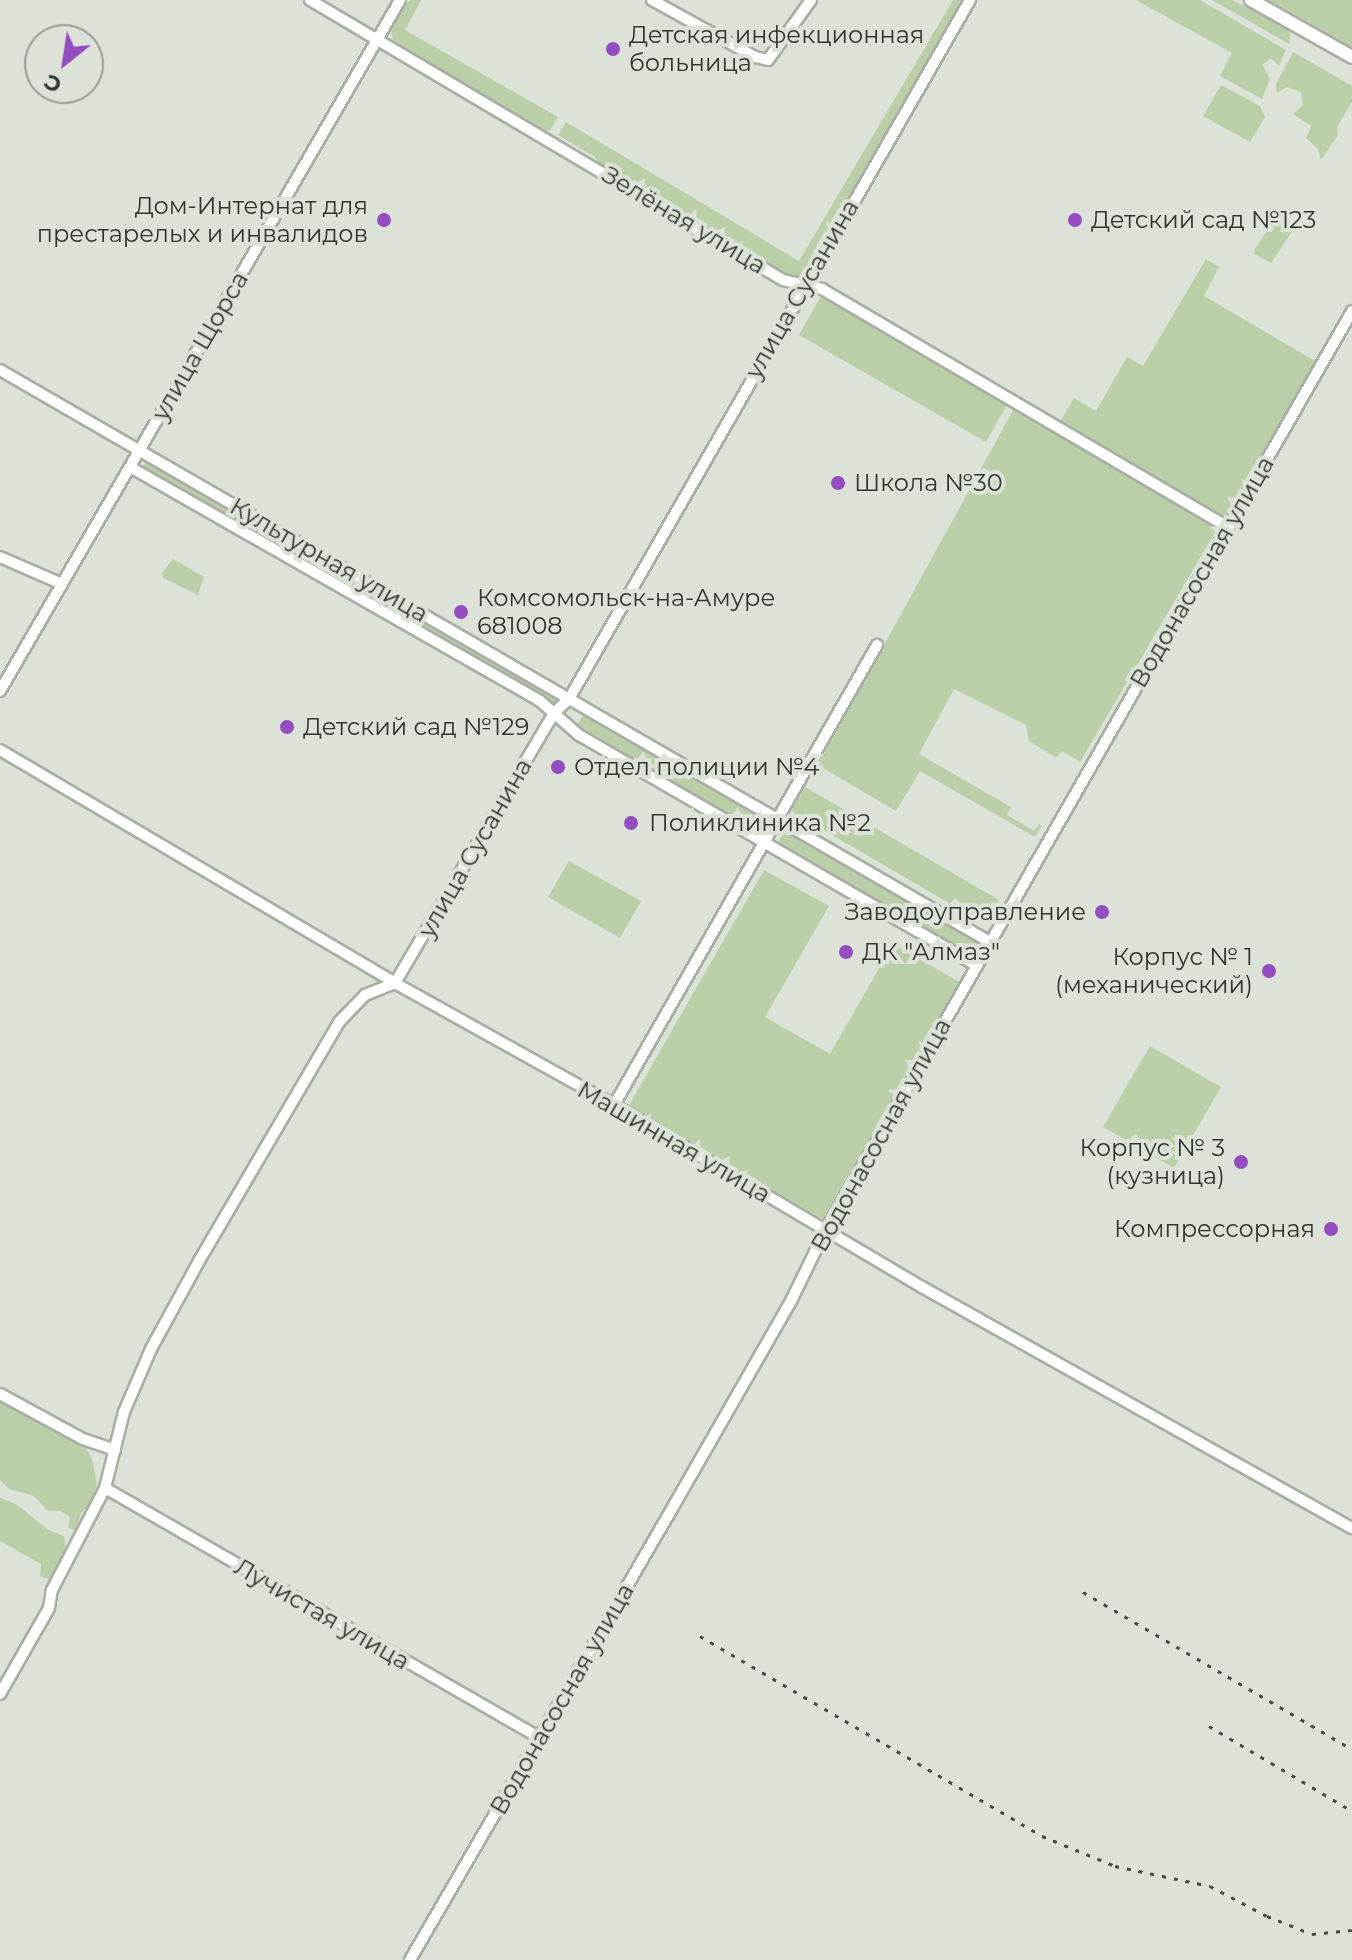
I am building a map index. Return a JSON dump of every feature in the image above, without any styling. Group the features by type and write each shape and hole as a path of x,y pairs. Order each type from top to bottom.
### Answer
{"main road":[{"path":"1251,0 1352,57"}],"street":[{"name":"Зелёная улица","path":"310,0 783,280 822,289 1013,398 1228,527"},
{"name":"улица Щорса","path":"0,691 400,0"},
{"path":"652,0 755,57 768,60 774,56 811,0"},
{"name":"улица Сусанина","path":"395,983 554,713 569,699 804,283 970,0"},
{"name":"Водонасосная улица","path":"410,1960 792,1299 825,1231 1352,311"},
{"name":"Культурная улица","path":"0,370 990,942"},
{"name":"Культурная улица","path":"130,467 540,701 579,735 977,966"},
{"path":"0,557 62,584"},
{"path":"614,1105 877,645"},
{"name":"Машинная улица","path":"0,750 395,983 614,1105 825,1231 1352,1528"},
{"path":"0,1694 49,1608 52,1590 105,1488 124,1412 151,1349 339,1022 365,995 395,983"},
{"path":"0,1394 83,1439 115,1450"},
{"name":"Лучистая улица","path":"105,1488 540,1738"}],"green space":[{"path":"411,0 421,0 405,30 558,117 550,130 543,131 393,41 390,26 401,7"},
{"path":"953,0 964,0 803,275 797,278 785,276 599,164 595,157 558,135 566,122 799,261"},
{"path":"1136,0 1200,0 1286,50 1279,66 1271,58 1262,65 1270,78 1262,99 1220,76 1232,53"},
{"path":"1212,0 1232,0 1286,28 1290,33 1289,44"},
{"path":"1269,0 1352,0 1352,47"},
{"path":"1293,52 1352,86 1352,102 1337,127 1338,135 1321,160 1318,149 1306,138 1311,126 1293,114 1303,105 1301,92 1287,87 1277,93 1276,84"},
{"path":"1221,85 1260,106 1265,117 1250,142 1203,116"},
{"path":"1276,218 1291,227 1291,233 1271,263 1254,254 1254,250"},
{"path":"1206,259 1219,267 1204,296 1315,361 1314,369 1227,517 1219,517 1060,422 1074,398 1096,411 1127,357 1143,366"},
{"path":"821,296 1008,403 986,442 799,335"},
{"path":"1015,407 1214,523 1216,531 1080,762 1062,751 1056,758 1029,741 1026,725 954,689 919,754 1011,807 1007,815 1034,831 1039,824 1042,825 1035,837 920,771 896,811 818,765"},
{"path":"147,460 558,697 559,703 553,704 143,467"},
{"path":"173,559 204,577 198,595 163,578 162,573"},
{"path":"584,714 769,822 762,833 577,725"},
{"path":"805,787 999,900 985,924 791,811"},
{"path":"784,832 978,943 971,954 778,843"},
{"path":"569,861 641,901 620,938 548,897"},
{"path":"764,870 829,906 765,1017 830,1054 893,944 959,982 823,1219 628,1107"},
{"path":"1150,1046 1221,1087 1174,1168 1103,1127"},
{"path":"0,1400 85,1445 93,1463 97,1485 92,1503 81,1513 76,1531 68,1528 70,1517 61,1511 48,1511 34,1496 9,1489 0,1480"},
{"path":"0,1498 16,1504 48,1530 64,1536 66,1552 50,1580 40,1576 41,1564 0,1541"}],"railway":[{"path":"1083,1592 1352,1749"},
{"path":"700,1636 1042,1836 1115,1866 1210,1886 1267,1916 1312,1934 1352,1930"},
{"path":"1209,1726 1352,1811"}],"place":[{"name":"Детская инфекционная больница","path":"613,49"},
{"name":"Дом-Интернат для престарелых и инвалидов","path":"384,220"},
{"name":"Детский сад №123","path":"1075,220"},
{"name":"Школа №30","path":"838,483"},
{"name":"Комсомольск-на-Амуре 681008","path":"461,612"},
{"name":"Детский сад №129","path":"287,727"},
{"name":"Отдел полиции №4","path":"558,767"},
{"name":"Поликлиника №2","path":"631,823"},
{"name":"Заводоуправление","path":"1102,912"},
{"name":"ДК \"Алмаз\"","path":"846,952"},
{"name":"Корпус № 1 (механический)","path":"1269,971"},
{"name":"Корпус № 3 (кузница)","path":"1241,1162"},
{"name":"Компрессорная","path":"1331,1229"}]}
